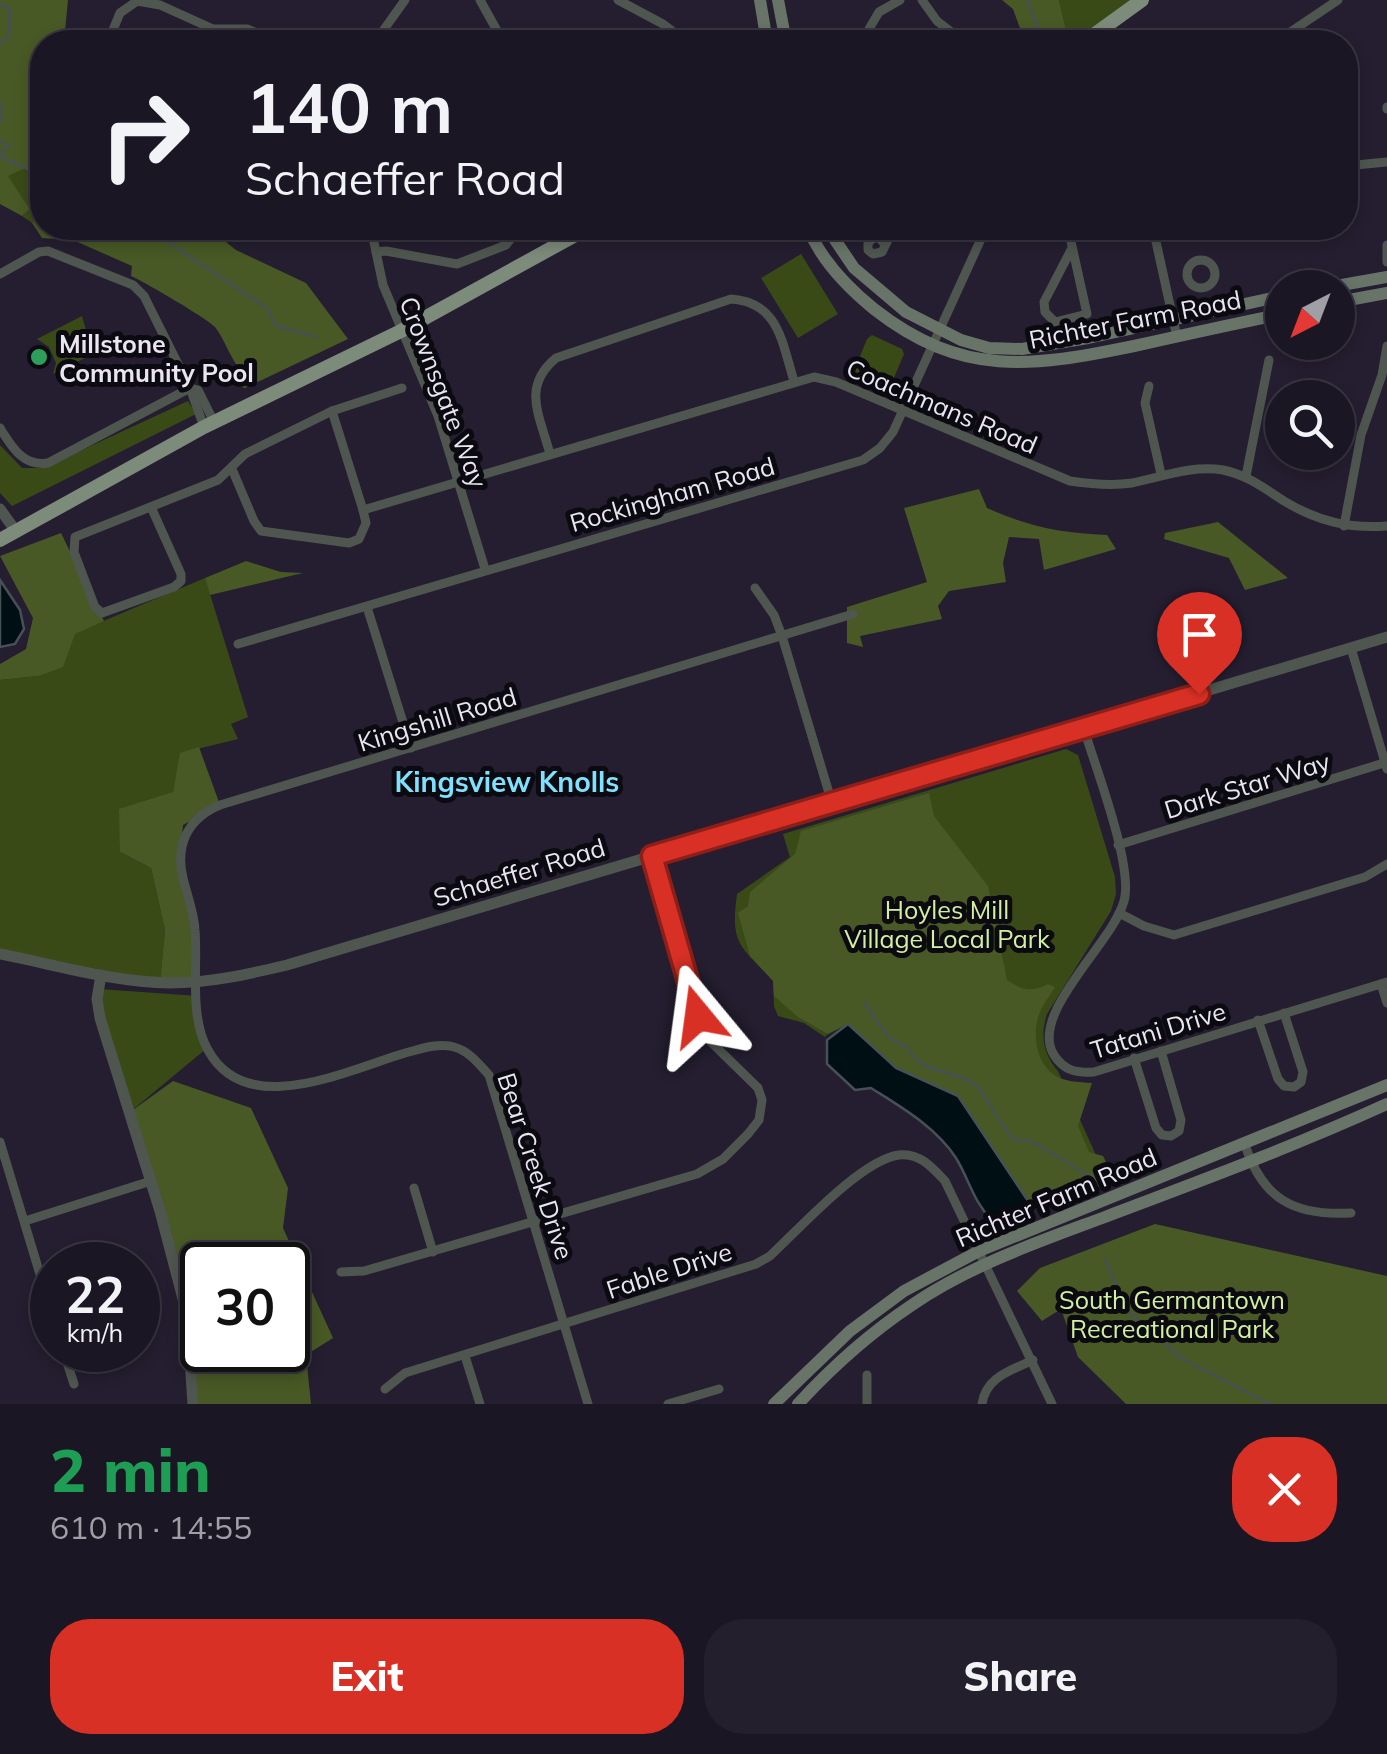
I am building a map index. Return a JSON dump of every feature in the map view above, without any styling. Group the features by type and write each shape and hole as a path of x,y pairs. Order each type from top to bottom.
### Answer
{"main road":[{"path":"760,0 765,30"},
{"path":"778,0 784,30"},
{"path":"1101,30 1142,0"},
{"path":"0,540 7,531 209,424 402,331 566,240"},
{"name":"Richter Farm Road","path":"815,240 834,270 860,298 891,322 930,345 990,361 1036,363 1265,318"},
{"name":"Richter Farm Road","path":"835,240 854,268 906,312 937,330 989,348 1022,350 1265,300"},
{"path":"1355,282 1387,276"},
{"path":"1355,299 1387,294"},
{"name":"Richter Farm Road","path":"774,1404 850,1331 904,1291 980,1251 1387,1084"},
{"name":"Richter Farm Road","path":"798,1404 867,1338 914,1303 986,1265 1387,1104"}],"street":[{"path":"480,0 497,30"},
{"path":"618,0 669,30"},
{"path":"642,11 649,0"},
{"path":"869,29 879,12 900,0"},
{"path":"922,0 936,21 948,30"},
{"path":"1293,30 1338,0"},
{"path":"111,30 114,21 137,1 160,5 212,29 249,30"},
{"path":"384,30 402,1"},
{"path":"1358,165 1387,162"},
{"name":"Crownsgate Way","path":"374,240 383,285 438,416 485,569"},
{"path":"376,252 386,250 457,264 510,240"},
{"name":"Rockingham Road","path":"238,644 863,460 880,448 904,411 930,345 980,240"},
{"path":"1070,240 1087,314 1054,322 1047,317 1044,302 1072,248"},
{"path":"1156,240 1176,337"},
{"path":"1387,245 1387,262"},
{"path":"0,274 39,252 48,252 133,284 144,296 190,395 209,424"},
{"path":"1162,269 1188,267"},
{"path":"550,454 534,394 542,370 556,358 731,299 746,300 762,308 776,326 794,381"},
{"path":"1344,526 1360,435 1382,375 1387,346"},
{"path":"1246,476 1269,360"},
{"name":"Coachmans Road","path":"363,510 814,378 836,382 1070,481 1130,483 1203,468 1246,476 1312,516 1344,526 1387,526"},
{"path":"1149,386 1145,403 1161,474"},
{"path":"0,428 25,460 36,465 48,463 190,388"},
{"path":"151,507 181,582 118,610 102,613 95,607 74,552 74,540 151,507 218,480 245,454 332,411 402,388"},
{"path":"232,469 261,531 349,543 359,539 364,532 363,510 332,411"},
{"path":"0,508 7,531"},
{"path":"756,588 782,636 832,803"},
{"path":"368,607 412,748"},
{"name":"Kingshill Road","path":"198,981 195,925 180,855 184,836 196,818 220,805 853,614"},
{"name":"Schaeffer Road","path":"0,954 102,975 169,983 287,965 1387,636"},
{"path":"1351,648 1386,765"},
{"name":"Tatani Drive","path":"1084,729 1118,845 1126,888 1119,913 1053,1016 1048,1040 1055,1056 1072,1071 1094,1072 1384,983"},
{"name":"Dark Star Way","path":"1118,845 1386,765"},
{"path":"340,1272 364,1271 697,1174 722,1159 748,1134 763,1110 758,1088 710,1041 698,1016 652,856"},
{"path":"1119,913 1174,936 1365,877 1387,864"},
{"path":"102,975 97,999 100,1018 151,1181 189,1324 193,1404"},
{"name":"Bear Creek Drive","path":"198,981 199,1026 207,1048 219,1066 238,1080 266,1088 290,1087 429,1046 453,1046 474,1058 489,1075 588,1404"},
{"path":"1384,983 1387,1003"},
{"path":"1258,1020 1278,1079 1284,1086 1294,1087 1301,1082 1302,1072 1284,1013"},
{"path":"1134,1058 1156,1128 1162,1135 1171,1136 1179,1131 1181,1120 1160,1051"},
{"path":"0,1142 31,1242"},
{"path":"1244,1145 1258,1178 1273,1194 1299,1209 1320,1214 1351,1213"},
{"name":"Fable Drive","path":"385,1389 405,1373 756,1264 770,1256 874,1163 902,1154 928,1162 944,1182 1052,1404"},
{"path":"25,1221 151,1181"},
{"path":"414,1188 433,1252"},
{"path":"465,1356 480,1404"},
{"path":"982,1404 992,1380 1033,1360"},
{"path":"70,1372 74,1384"},
{"path":"867,1375 867,1404"},
{"path":"668,1404 719,1389"}],"green space":[{"path":"0,0 68,0 65,30 30,30 30,166 8,176 30,209 22,216 0,204"},
{"path":"1002,0 1059,0 1066,30 1021,30 1013,9"},
{"path":"1059,0 1132,0 1093,30 1066,30"},
{"path":"30,165 30,209 7,175"},
{"path":"73,240 223,240 236,250 306,283 348,339 245,388 239,386 243,374 215,327 131,276 132,266"},
{"path":"801,254 838,314 798,338 761,278"},
{"path":"82,316 93,354 53,374 56,363 49,347 37,339"},
{"path":"872,335 902,349 904,354 890,387 857,376 854,371"},
{"path":"188,401 196,414 12,506 0,493 0,445 22,468 43,468"},
{"path":"979,489 987,508 1046,528 1107,535 1116,549 1044,570 1039,539 1009,537 1003,563 1006,582 949,591 938,606 942,619 860,636 863,647 847,643 847,607 927,582 904,508"},
{"path":"1218,522 1288,578 1245,590 1229,558 1164,539 1165,533"},
{"path":"61,533 104,621 75,634 63,667 38,676 0,680 0,664 26,649 33,618 0,556"},
{"path":"246,561 281,572 303,573 210,595 205,578"},
{"path":"205,578 248,717 231,724 238,739 181,753 173,792 120,852 151,868 165,930 160,982 0,954 0,680 38,676 75,633"},
{"path":"199,747 220,805 183,825 182,864 198,981 160,982 165,930 151,868 120,852 119,809 173,792 180,753"},
{"name":"Hoyles Mill Village Local Park","path":"1066,749 1078,755 1115,877 1116,894 1111,911 1047,1014 1044,1030 1046,1051 1109,1184 1081,1192 1026,1173 858,1022 840,1022 825,1037 804,1023 778,1016 773,981 745,951 735,924 737,894 790,857 783,834"},
{"name":"Hoyles Mill Village Local Park","path":"929,793 934,816 988,886 1007,980 1027,989 1048,984 1055,987 1039,1015 1037,1047 1053,1074 1092,1083 1078,1126 1089,1152 1103,1156 1110,1170 1102,1180 1030,1204 958,1096 896,1068 848,1024 828,1034 798,1017 774,996 773,981 750,956 738,913 748,906 750,892 795,854 801,831"},
{"path":"99,989 198,996 207,1048 130,1112 100,1018"},
{"path":"173,1081 251,1108 288,1188 283,1228 289,1242 180,1242 180,1276 130,1112"},
{"name":"South Germantown Recreational Park","path":"1155,1224 1387,1276 1387,1404 1126,1404 1078,1357 1061,1309 1042,1321 1017,1291 1040,1268"},
{"path":"310,1287 333,1338 310,1352"},
{"path":"196,1372 308,1372 311,1404 198,1404"}],"shaded area":[{"path":"0,580 20,610 24,629 15,644 0,647"},
{"path":"848,1024 896,1068 958,1096 1030,1204 991,1219 956,1158 938,1137 871,1088 855,1090 827,1064 827,1040"}],"waterway":[{"path":"1027,0 1039,30"},
{"path":"0,5 10,9 9,36 0,44"},
{"path":"0,104 0,122"},
{"path":"0,140 8,146 1,153 3,158 30,170"},
{"path":"165,240 267,308 276,326 317,337"},
{"path":"864,1002 887,1035 907,1047 922,1064 976,1086 1014,1140 1031,1141 1095,1179"},
{"path":"1105,1259 1126,1309 1181,1358 1270,1404"}],"place":[{"name":"Millstone Community Pool","path":"39,357"}],"district":[{"name":"Kingsview Knolls","path":"507,781"}],"route":[{"path":"698,1016 652,856 1199,694"}]}
